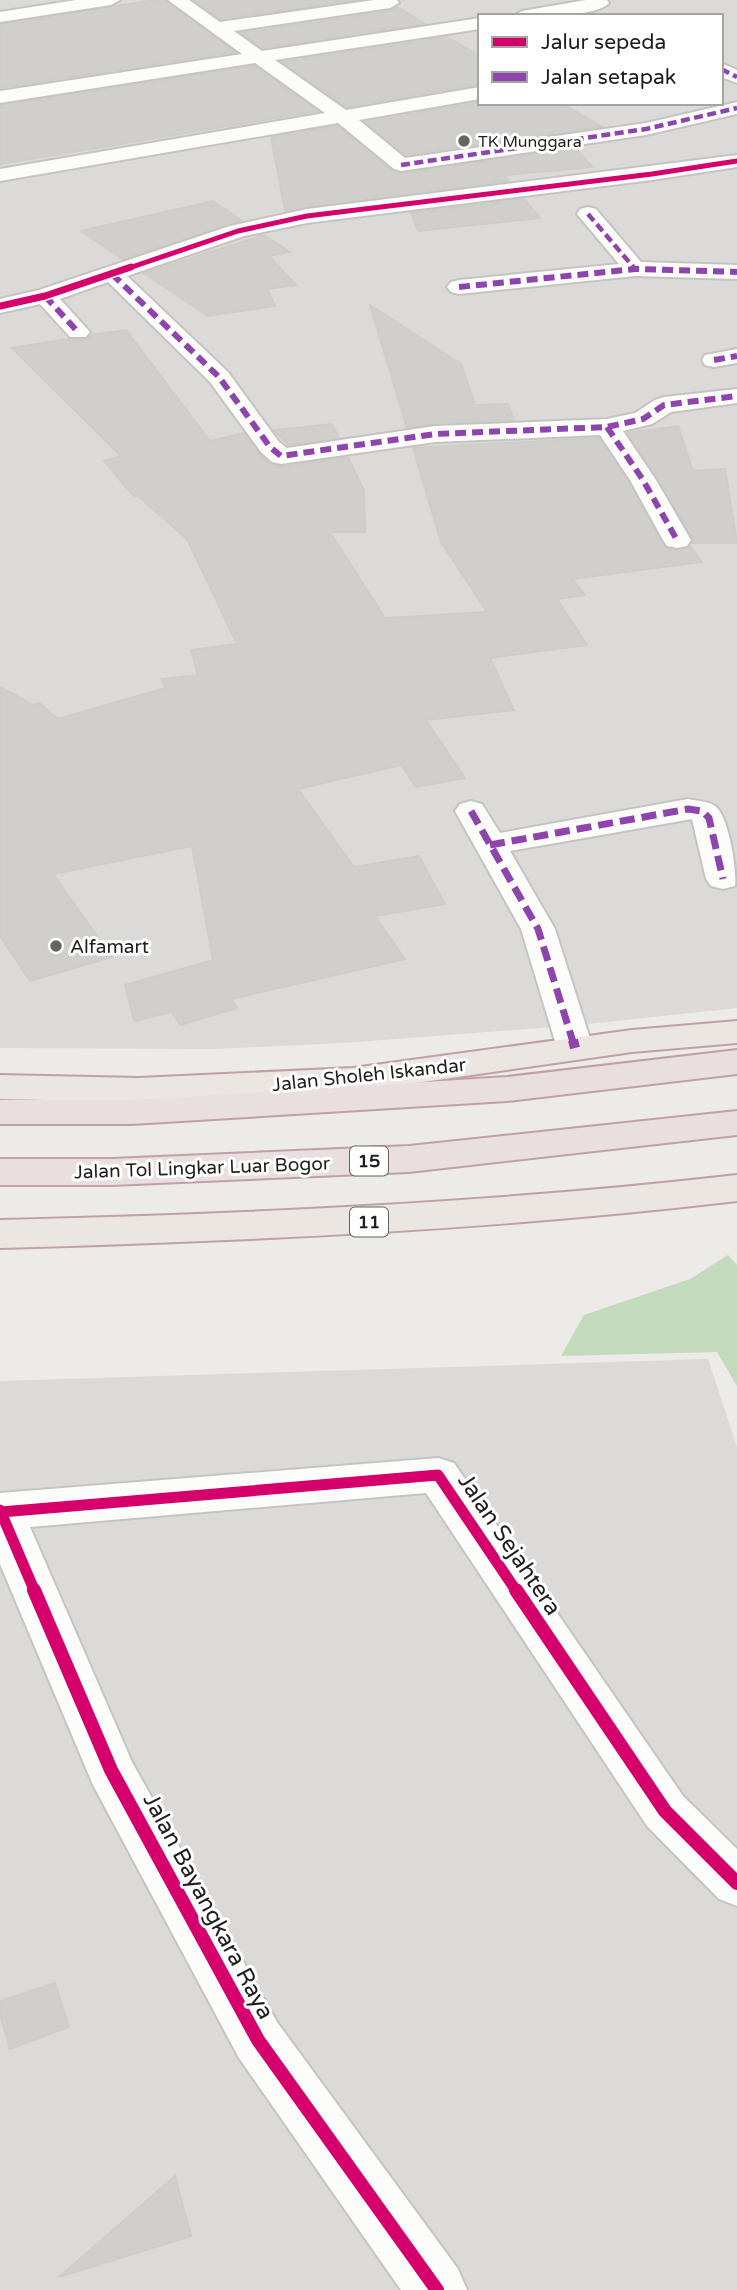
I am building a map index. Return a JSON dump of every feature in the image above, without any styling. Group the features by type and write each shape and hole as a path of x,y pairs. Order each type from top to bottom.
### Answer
{"highway":[{"name":"Jalan Sholeh Iskandar","path":"0,1087 139,1090 353,1080 575,1048 737,1032"},
{"path":"0,1112 132,1112 507,1089 737,1062"},
{"name":"Jalan Tol Lingkar Luar Bogor","path":"0,1172 112,1172 409,1159 737,1123"},
{"name":"11","path":"0,1234 231,1229 431,1219 619,1203 737,1188"}],"street":[{"path":"0,17 111,0"},
{"path":"177,0 342,116 401,165 646,129 737,108"},
{"path":"218,28 390,3"},
{"path":"535,14 601,4"},
{"path":"0,97 478,23"},
{"path":"724,58 737,77"},
{"path":"0,175 478,93"},
{"path":"0,306 45,296 238,230 307,216 652,174 737,161"},
{"path":"588,214 635,269"},
{"path":"458,287 635,269 737,272"},
{"path":"112,274 219,377 270,447 281,456 301,456 435,434 607,427 643,419 664,405 737,396"},
{"path":"45,296 78,332"},
{"path":"607,427 643,480 677,540"},
{"path":"490,845 688,809 702,811 709,818 723,879"},
{"path":"471,811 538,929 575,1048"},
{"name":"Jalan Sejahtera","path":"1,1511 438,1475 665,1811 737,1883"},
{"name":"Jalan Bayangkara Raya","path":"1,1511 111,1770 258,2040 437,2290"}],"shaded area":[{"path":"0,0 737,0 737,1008 579,1025 343,1043 215,1049 0,1048"},
{"path":"708,1359 737,1447 737,2290 0,2290 0,1381"}],"green space":[{"path":"728,1255 737,1265 737,1386 717,1352 561,1356 584,1315 690,1279"}],"building":[{"path":"165,0 235,52 0,88 0,24"},
{"path":"194,0 355,0 221,19"},
{"path":"397,7 425,24 263,48 241,33 390,11"},
{"path":"447,37 478,55 478,84 347,107 282,62"},
{"path":"254,66 318,111 0,164 0,105"},
{"path":"478,102 478,105 564,105 602,127 406,155 365,122"},
{"path":"337,126 392,171 400,174 575,148 593,167 504,175 509,181 285,211 271,137"},
{"path":"524,199 540,218 418,231 411,213"},
{"path":"213,201 242,221 123,259 81,231"},
{"path":"264,235 290,252 269,256 296,285 267,289 275,306 208,316 144,273"},
{"path":"370,305 461,364 475,405 508,404 514,420 435,423 407,428"},
{"path":"126,330 210,441 244,433 259,454 270,464 280,467 348,457 364,491 365,532 330,532 385,618 487,612 441,542 413,448 599,438 628,481 665,547 678,551 690,546 702,562 572,579 585,595 557,599 587,645 490,658 514,710 426,720 465,778 416,787 401,765 298,789 354,867 419,856 445,904 375,916 405,959 231,999 237,1008 180,1025 172,1012 134,1021 125,985 213,960 192,846 53,874 112,957 30,981 0,936 0,687 33,705 39,703 58,719 165,688 162,679 198,675 191,650 237,644 187,539 138,496 134,497 104,461 121,456 12,348 68,339 86,340 91,335"},
{"path":"332,424 339,438 288,445 274,430"},
{"path":"678,426 693,471 725,469 737,543 692,543 693,539 658,479 627,433"},
{"path":"55,1983 69,2027 10,2049 0,2015 0,2001"},
{"path":"175,2176 191,2236 59,2277"}],"marked path":[{"path":"723,70 737,77"},
{"path":"401,165 646,129 737,108"},
{"path":"588,214 635,269"},
{"path":"459,287 635,269 737,272"},
{"path":"112,274 219,377 270,447 281,456 435,434 607,427 643,419 664,405 737,396"},
{"path":"45,296 78,332"},
{"path":"714,360 737,356"},
{"path":"607,427 643,480 677,540"},
{"path":"490,845 688,809 702,811 709,818 723,879"},
{"path":"471,811 538,929 575,1048"}],"cycle path":[{"path":"0,306 45,296 238,231 307,216 652,174 737,161"},
{"path":"1,1512 438,1475 665,1811 737,1883"},
{"path":"0,1510 111,1770 258,2040 437,2290"}],"place":[{"name":"TK Munggara","path":"464,141"},
{"name":"Alfamart","path":"56,946"}]}
